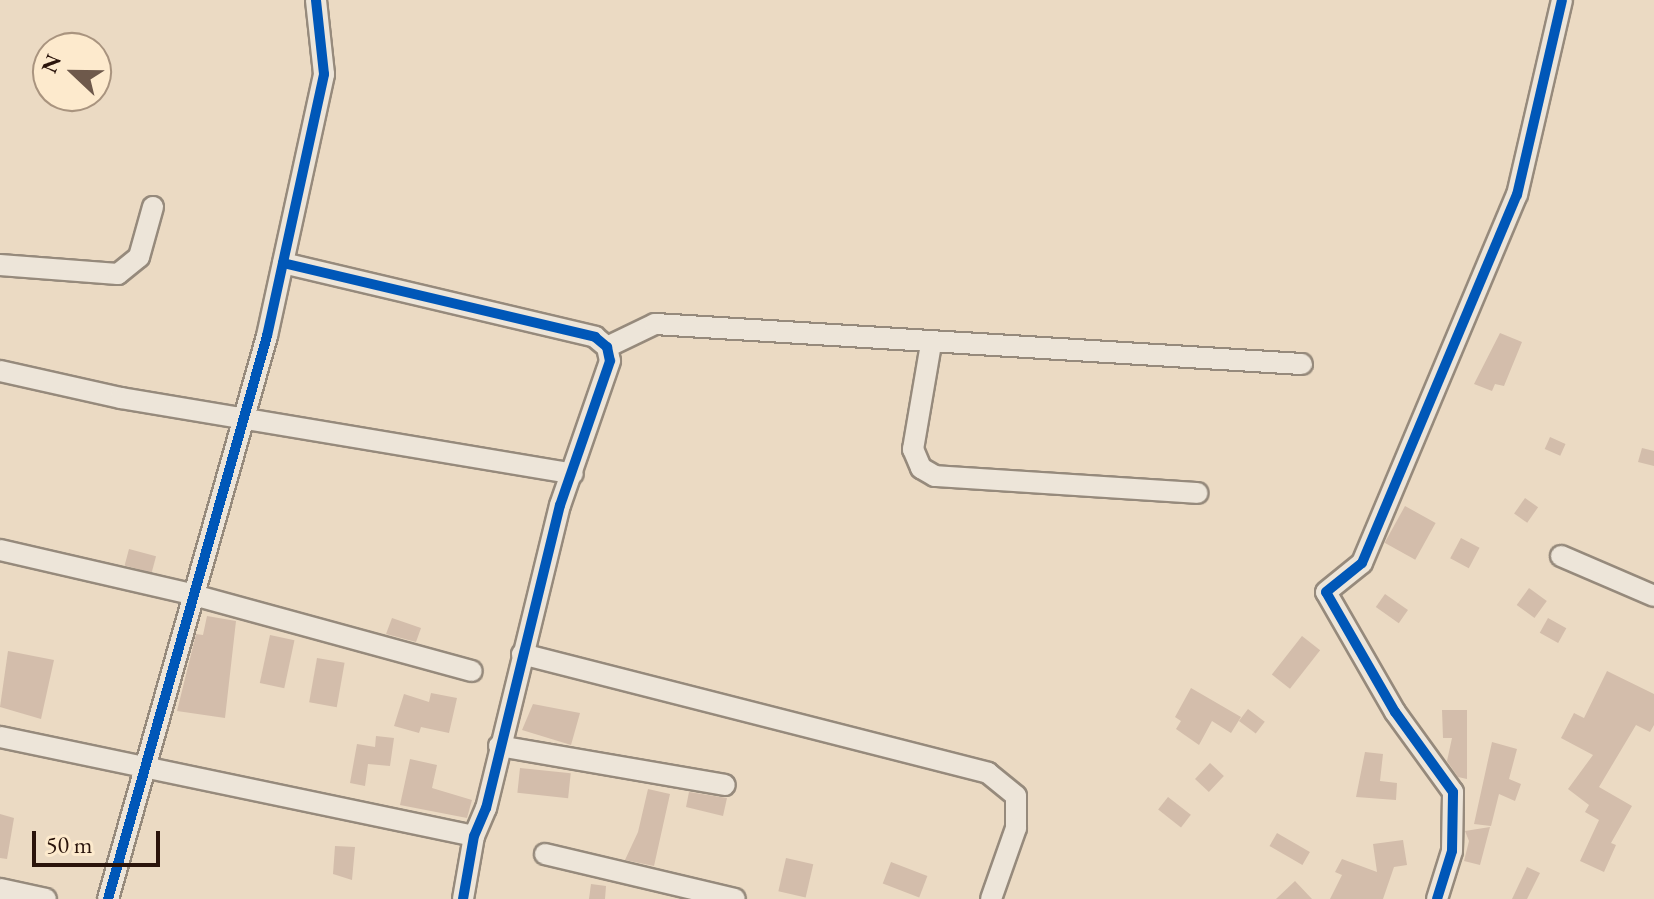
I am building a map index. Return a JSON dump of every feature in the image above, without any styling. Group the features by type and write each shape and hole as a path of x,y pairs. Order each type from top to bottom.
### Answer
{"street":[{"path":"108,899 283,263 324,74 316,0"},
{"path":"1437,899 1452,851 1453,792 1395,712 1326,592 1362,563 1517,195 1562,0"},
{"path":"0,265 118,274 139,257 153,207"},
{"path":"283,263 595,337 607,347 610,361 560,505 474,836 463,899"},
{"path":"607,347 655,324 931,344 1302,364"},
{"path":"931,344 913,449 921,468 935,476 1197,493"},
{"path":"0,371 121,398 243,415 573,474"},
{"path":"0,550 190,594 472,671"},
{"path":"1561,556 1654,596"},
{"path":"522,654 988,773 1016,796 1016,828 991,899"},
{"path":"0,737 474,836"},
{"path":"499,746 725,785"},
{"path":"545,854 735,899"},
{"path":"0,889 46,899"}],"building":[{"path":"1500,333 1522,342 1504,386 1495,384 1492,391 1474,384"},
{"path":"1550,437 1566,444 1560,456 1545,449"},
{"path":"1642,448 1654,451 1654,466 1638,462"},
{"path":"1525,498 1538,507 1527,523 1514,514"},
{"path":"1405,506 1436,523 1415,560 1385,543"},
{"path":"1461,538 1480,548 1469,568 1450,558"},
{"path":"129,549 156,556 152,573 125,565"},
{"path":"1529,588 1547,601 1534,618 1517,605"},
{"path":"1385,594 1408,610 1399,623 1376,607"},
{"path":"207,616 236,621 225,718 177,711 196,634 203,635"},
{"path":"392,618 421,628 416,642 386,634"},
{"path":"1548,618 1566,628 1558,643 1540,633"},
{"path":"270,635 294,640 284,688 260,683"},
{"path":"1302,636 1320,650 1290,689 1272,675"},
{"path":"8,651 54,660 41,719 0,707"},
{"path":"317,658 345,663 337,707 309,702"},
{"path":"1607,671 1654,694 1654,725 1650,732 1636,725 1599,787 1632,806 1611,843 1616,845 1604,872 1580,861 1599,820 1585,812 1589,805 1568,789 1593,755 1561,738 1574,713 1584,718"},
{"path":"1191,688 1241,717 1231,733 1212,721 1199,745 1176,729 1181,721 1175,717"},
{"path":"431,693 457,698 449,733 421,727 419,733 394,726 404,694 429,702"},
{"path":"533,704 580,713 571,745 522,730"},
{"path":"1248,709 1265,722 1256,734 1239,721"},
{"path":"1442,710 1467,710 1467,779 1458,777 1447,761 1452,738 1443,738"},
{"path":"376,736 394,738 390,766 368,764 365,786 350,783 357,744 375,747"},
{"path":"1492,742 1517,749 1509,779 1521,784 1515,801 1499,794 1491,826 1474,824"},
{"path":"1365,752 1383,754 1380,781 1397,783 1396,800 1356,797"},
{"path":"410,759 437,765 432,788 472,800 467,818 400,805"},
{"path":"1210,763 1224,776 1209,792 1195,779"},
{"path":"520,768 571,773 568,798 517,793"},
{"path":"648,789 670,794 654,866 625,860 638,832"},
{"path":"689,792 727,798 723,816 686,807"},
{"path":"1168,797 1191,815 1181,827 1158,810"},
{"path":"0,814 14,818 7,859 0,858"},
{"path":"1490,827 1480,865 1464,861 1469,841 1465,831"},
{"path":"1277,833 1310,852 1302,865 1270,846"},
{"path":"1403,840 1407,865 1394,867 1383,899 1330,899 1342,875 1335,872 1342,859 1377,872 1373,844"},
{"path":"335,846 355,847 352,880 333,874"},
{"path":"786,858 813,864 806,897 778,891"},
{"path":"891,862 927,876 919,897 883,883"},
{"path":"1527,867 1540,873 1527,899 1512,899"},
{"path":"1295,881 1312,899 1276,899"},
{"path":"591,884 606,886 605,899 589,899"}],"cycle path":[{"path":"108,899 267,336 324,74 316,0"},
{"path":"1437,899 1452,851 1453,792 1395,712 1326,592 1362,563 1517,195 1562,0"},
{"path":"283,263 595,337 607,347 610,361 560,505 486,808 474,836 463,899"}]}
